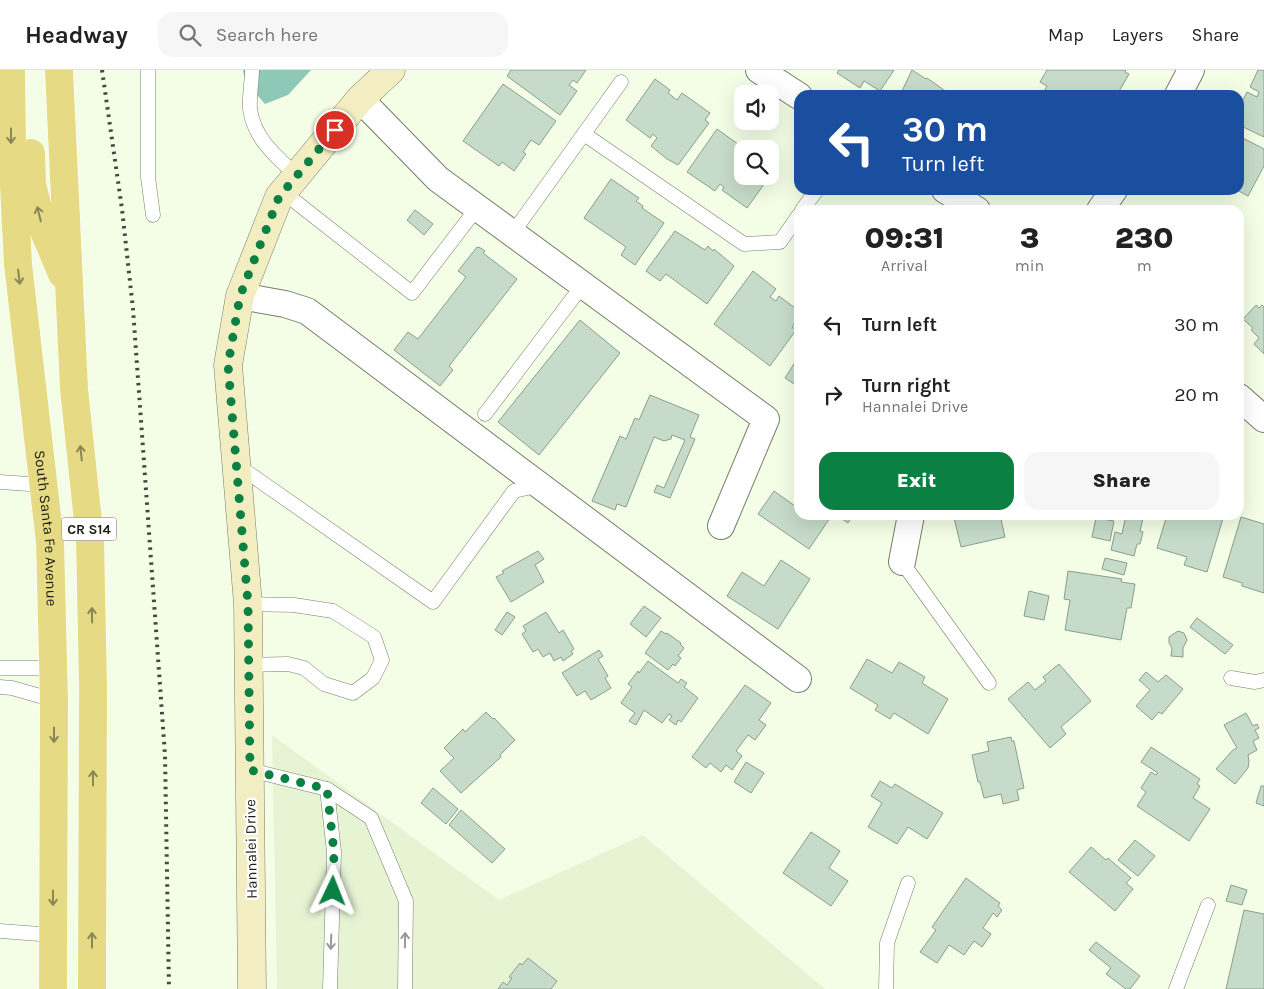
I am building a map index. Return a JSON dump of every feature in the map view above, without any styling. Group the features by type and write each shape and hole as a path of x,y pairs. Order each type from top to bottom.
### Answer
{"main road":[{"name":"South Santa Fe Avenue","path":"11,70 12,146 8,234 18,264 50,542 54,700 52,989"},
{"path":"27,70 32,184 43,228 69,292"},
{"name":"CR S14","path":"59,70 74,389 90,540 94,686 92,989"}],"street":[{"name":"Hannalei Drive","path":"252,989 248,604 228,365 240,296 279,197 360,99 391,70"},
{"path":"759,70 794,93"},
{"path":"1181,90 1191,70"},
{"path":"360,99 438,179 766,419 721,526"},
{"path":"953,195 969,205"},
{"path":"240,296 285,304 307,311 798,679"},
{"path":"1244,401 1264,419"},
{"path":"902,562 910,520"}],"lane":[{"path":"148,70 148,177 153,215"},
{"path":"252,70 250,109 258,135 290,184 412,293 477,208"},
{"path":"512,234 621,82"},
{"path":"584,134 744,244 780,242 794,222"},
{"path":"485,414 582,286"},
{"path":"237,465 433,602 514,491 540,485"},
{"path":"0,482 43,485"},
{"path":"902,562 989,684"},
{"path":"248,604 294,605 334,611 374,637 382,660 373,678 353,693 324,684 304,668 288,664 250,665"},
{"path":"0,668 53,668"},
{"path":"1231,678 1255,682 1264,680"},
{"path":"0,687 12,688 54,700"},
{"path":"250,770 327,789 371,818 406,901 405,989"},
{"path":"327,789 334,852 330,989"},
{"path":"886,989 887,943 908,883"},
{"path":"1176,989 1208,905"},
{"path":"0,931 53,936"}],"shaded area":[{"path":"272,735 499,900 643,835 825,989 277,989"}],"water":[{"path":"243,70 311,70 288,95 265,104 245,81"}],"building":[{"path":"511,70 586,70 577,83 573,80 569,85 577,91 560,115 507,76"},
{"path":"839,70 894,70 881,90 864,81 860,88 837,73"},
{"path":"912,70 944,90 902,90"},
{"path":"1047,70 1126,70 1125,72 1129,74 1120,90 1045,90 1047,86 1040,82"},
{"path":"1258,70 1264,70 1264,137 1244,127 1244,98 1247,92 1257,97 1259,92 1250,87"},
{"path":"655,79 670,90 668,93 677,100 682,93 710,113 705,120 709,123 678,165 651,146 657,138 653,134 650,138 626,120"},
{"path":"503,84 556,121 539,145 531,140 523,152 526,154 514,171 502,162 499,166 463,141"},
{"path":"717,129 734,141 734,185 764,185 747,208 722,190 724,187 720,184 715,191 687,172"},
{"path":"1244,139 1264,149 1264,166 1248,196 1244,194"},
{"path":"611,179 639,198 636,201 643,206 642,208 664,223 635,265 621,255 626,247 584,218"},
{"path":"415,210 433,224 424,235 407,220"},
{"path":"675,231 705,250 708,246 713,251 714,249 734,266 707,304 666,274 660,281 646,271"},
{"path":"477,247 485,251 483,253 517,279 449,366 453,370 440,386 394,350 408,332 418,339 466,277 458,271"},
{"path":"753,271 776,289 770,297 776,301 779,296 794,307 794,324 792,327 794,333 770,366 714,324"},
{"path":"1256,305 1259,308 1262,305 1264,307 1264,354 1254,344 1259,338 1251,330 1253,328 1244,318"},
{"path":"580,320 620,353 539,455 498,422"},
{"path":"794,364 794,384 785,378"},
{"path":"650,395 699,415 690,437 695,439 670,498 654,492 657,485 664,488 685,440 672,435 671,439 664,441 654,437 626,507 617,504 615,510 592,501 620,436 626,439 635,418 639,420"},
{"path":"774,491 794,505 794,520 829,520 809,549 758,514"},
{"path":"1244,518 1264,524 1264,593 1223,577 1240,520 1244,520"},
{"path":"954,520 1001,520 1005,537 961,547"},
{"path":"1096,520 1114,521 1110,541 1092,537"},
{"path":"1125,520 1143,520 1140,531 1143,532 1134,556 1111,550 1115,532 1122,534"},
{"path":"1165,520 1223,520 1207,572 1184,565 1187,557 1157,548"},
{"path":"538,551 544,559 535,565 544,582 511,602 496,577 504,573 502,571"},
{"path":"1105,558 1127,563 1124,575 1102,569"},
{"path":"781,560 810,579 778,629 727,596 742,572 764,586"},
{"path":"1068,571 1122,579 1121,582 1135,584 1131,608 1127,608 1121,640 1065,630 1070,600 1064,599"},
{"path":"1029,591 1049,596 1044,620 1024,616"},
{"path":"644,606 661,618 646,637 630,624"},
{"path":"507,612 515,617 502,635 495,630"},
{"path":"546,612 559,633 563,630 574,649 571,651 573,654 563,661 561,657 554,661 550,653 543,657 538,649 533,652 522,634 526,631 523,626"},
{"path":"1197,618 1233,645 1225,654 1190,627"},
{"path":"661,631 681,643 684,648 678,656 681,658 675,666 673,664 668,670 645,653"},
{"path":"1178,631 1184,633 1187,640 1183,648 1183,657 1171,656 1172,648 1169,643 1169,637"},
{"path":"599,650 603,656 598,659 608,676 605,678 611,688 591,700 585,691 577,696 562,673"},
{"path":"867,659 892,673 899,662 925,677 922,683 948,699 928,734 894,713 890,719 875,710 878,705 850,688"},
{"path":"648,661 678,683 681,679 687,683 684,687 698,698 681,722 678,720 676,725 669,720 672,716 669,714 662,723 644,710 636,725 629,721 635,713 621,703 632,687 628,684"},
{"path":"1059,664 1091,701 1061,727 1066,734 1050,748 1008,699 1028,682 1035,690 1046,681 1043,677"},
{"path":"1146,672 1158,682 1166,675 1183,689 1162,714 1159,712 1152,720 1136,706 1150,690 1139,680"},
{"path":"745,685 771,703 759,720 766,725 755,740 748,735 736,751 742,756 732,770 726,765 721,772 710,763 706,768 692,757"},
{"path":"486,712 515,740 500,755 501,757 461,793 440,771 454,758 444,748 463,729 465,732"},
{"path":"1246,713 1253,726 1257,724 1259,728 1255,730 1259,738 1253,741 1257,750 1248,755 1248,768 1235,784 1216,769 1237,748 1224,725"},
{"path":"1011,737 1012,741 1014,741 1024,788 1017,790 1019,800 1003,804 1001,794 984,798 972,755 989,751 987,742"},
{"path":"1151,747 1200,779 1197,784 1200,786 1193,798 1210,809 1189,841 1137,806 1146,792 1141,788 1151,772 1156,775 1158,773 1141,762"},
{"path":"746,762 764,773 751,793 734,782"},
{"path":"880,781 892,788 895,784 943,813 927,839 908,827 897,844 868,827 882,803 871,796"},
{"path":"1261,786 1264,786 1264,806 1256,803"},
{"path":"433,788 458,809 446,824 421,803"},
{"path":"461,810 505,849 492,863 449,825"},
{"path":"811,832 840,851 829,868 848,881 831,906 783,873"},
{"path":"1135,840 1155,856 1138,876 1118,860"},
{"path":"1091,847 1106,860 1108,858 1131,878 1126,883 1133,889 1115,911 1069,872"},
{"path":"966,878 1000,903 998,906 1002,910 997,917 993,913 983,928 991,934 982,947 974,941 964,955 949,945 937,963 920,952 936,930 932,927"},
{"path":"1231,885 1247,890 1242,905 1226,901"},
{"path":"1244,910 1264,914 1264,989 1226,989"},
{"path":"1096,942 1140,976 1130,989 1126,989 1106,974 1111,968 1089,950"},
{"path":"528,958 557,981 551,989 498,989 503,982 507,985 512,978 509,977 520,963 522,965"}],"railway":[{"path":"102,70 122,209 133,309 165,755 169,989"}],"route":[{"path":"333,891 334,852 327,789 250,770 248,604 228,365 240,296 279,197 335,130"}]}
